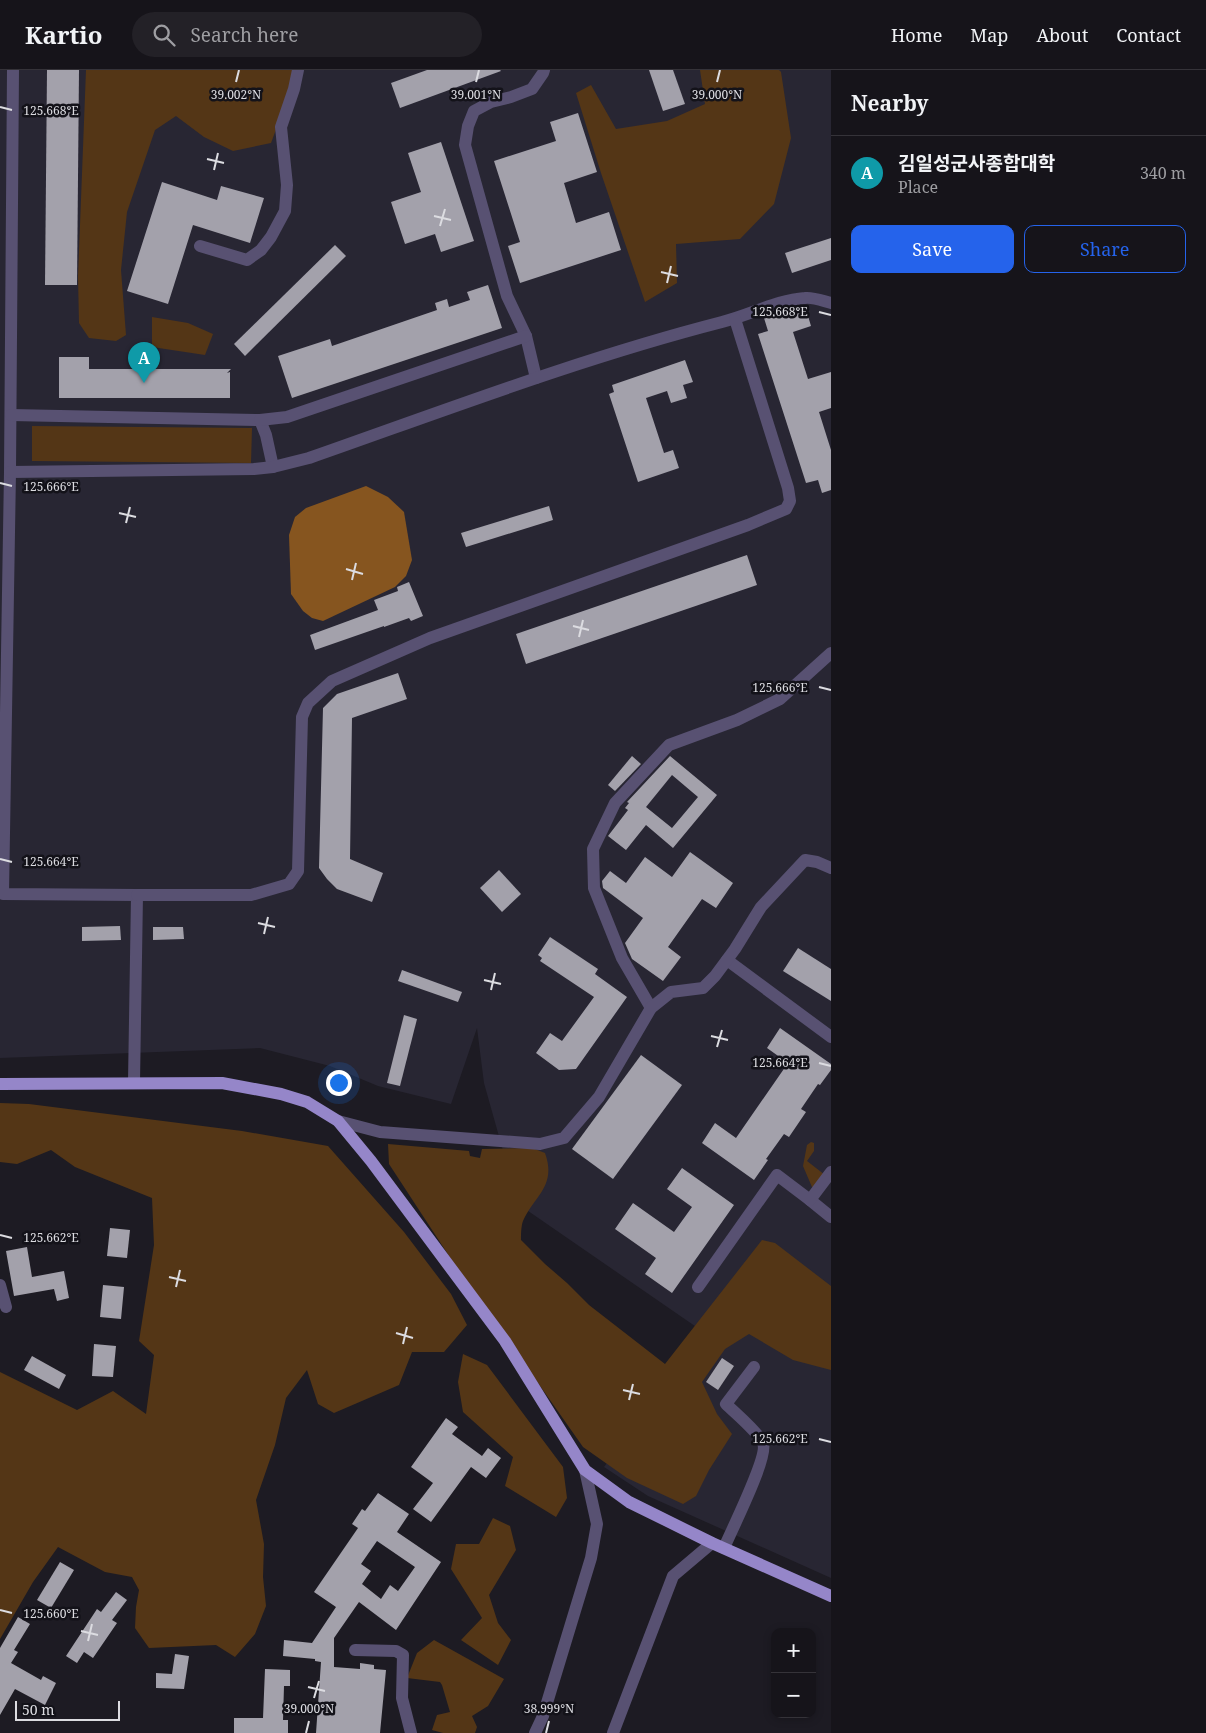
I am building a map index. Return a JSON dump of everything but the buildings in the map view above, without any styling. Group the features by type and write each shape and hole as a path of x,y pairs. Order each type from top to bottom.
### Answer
{"main road":[{"path":"0,1084 222,1083 281,1094 307,1102 338,1121 372,1161 505,1342 585,1470 629,1502 831,1596"}],"street":[{"path":"13,70 6,344 11,415 10,472 5,494 3,894 250,895 289,884 298,872 302,718 308,703 332,681 430,638 748,525 786,509 790,501 788,488 735,319"},
{"path":"200,246 247,260 261,250 271,237 285,211 287,185 281,126 294,89 298,70"},
{"path":"536,378 526,336 507,296 465,145 468,126 474,111 491,102 532,89 544,70"},
{"path":"10,472 254,469 273,467 310,458 536,378 688,331 735,319 786,300 808,297 831,304"},
{"path":"11,415 260,420 287,418 526,336"},
{"path":"260,420 266,436 273,467"},
{"path":"651,1008 622,958 594,888 593,849 615,803 669,745 736,720 780,699 831,653"},
{"path":"338,1121 380,1132 540,1144 564,1138 599,1097 651,1008 671,992 703,988 727,960 761,907 805,860 818,862 831,868"},
{"path":"134,1082 137,895"},
{"path":"727,960 831,1037"},
{"path":"810,1200 831,1172"},
{"path":"698,1287 777,1175 831,1216"},
{"path":"0,1286 6,1308"},
{"path":"613,1733 673,1576 718,1545 760,1466 765,1452 764,1444 726,1404 754,1366"},
{"path":"535,1733 549,1697 591,1558 596,1533 597,1524 585,1470"},
{"path":"355,1650 396,1650 403,1655 402,1698 411,1733"}],"shaded area":[{"path":"0,70 831,70 831,1578 648,1496 604,1467 705,1333 518,1204 484,1083 477,1028 451,1104 378,1086 330,1066 260,1048 0,1058"},
{"path":"86,70 298,70 271,143 233,151 204,137 176,116 155,130 127,212 121,270 126,335 116,341 89,338 79,323 78,277"},
{"path":"700,70 779,70 781,72 791,138 774,204 740,239 676,244 677,283 645,302 576,93 591,85 616,129 667,121 705,104"},
{"path":"152,317 188,323 213,334 205,355 152,347"},
{"path":"32,426 252,428 251,463 32,461"},
{"path":"366,486 388,497 404,512 412,560 406,576 395,587 323,621 312,618 303,611 291,594 289,535 295,517 306,508"},
{"path":"0,1103 29,1104 242,1131 328,1146 404,1232 451,1294 467,1325 444,1352 412,1352 399,1385 334,1413 318,1404 307,1370 286,1398 275,1445 256,1500 264,1544 263,1577 266,1606 255,1634 235,1657 216,1645 149,1648 135,1628 139,1590 132,1577 105,1572 58,1547 33,1582 0,1639 0,1372 77,1410 113,1391 146,1414 154,1355 139,1341 154,1245 152,1198 75,1167 51,1150 17,1164 0,1162"},
{"path":"811,1142 814,1143 814,1151 807,1161 825,1175 814,1188 803,1166 807,1145"},
{"path":"388,1144 469,1151 470,1156 480,1158 482,1149 532,1148 545,1153 548,1164 546,1182 523,1221 521,1240 589,1305 665,1364 762,1240 775,1243 831,1286 831,1370 793,1360 749,1334 725,1349 702,1382 717,1414 732,1434 709,1470 696,1496 683,1504 627,1478 583,1447 453,1262 389,1164"},
{"path":"463,1354 487,1365 563,1467 567,1498 556,1517 505,1486 513,1457 463,1412 458,1382"},
{"path":"493,1518 510,1526 516,1550 489,1595 498,1623 511,1640 498,1665 461,1640 482,1618 451,1569 456,1544 479,1544"},
{"path":"434,1640 504,1679 488,1706 472,1716 477,1727 475,1733 443,1733 432,1730 437,1715 450,1712 442,1685 440,1682 407,1678 417,1653"}],"place":[{"name":"김일성군사종합대학","path":"144,383"}]}
